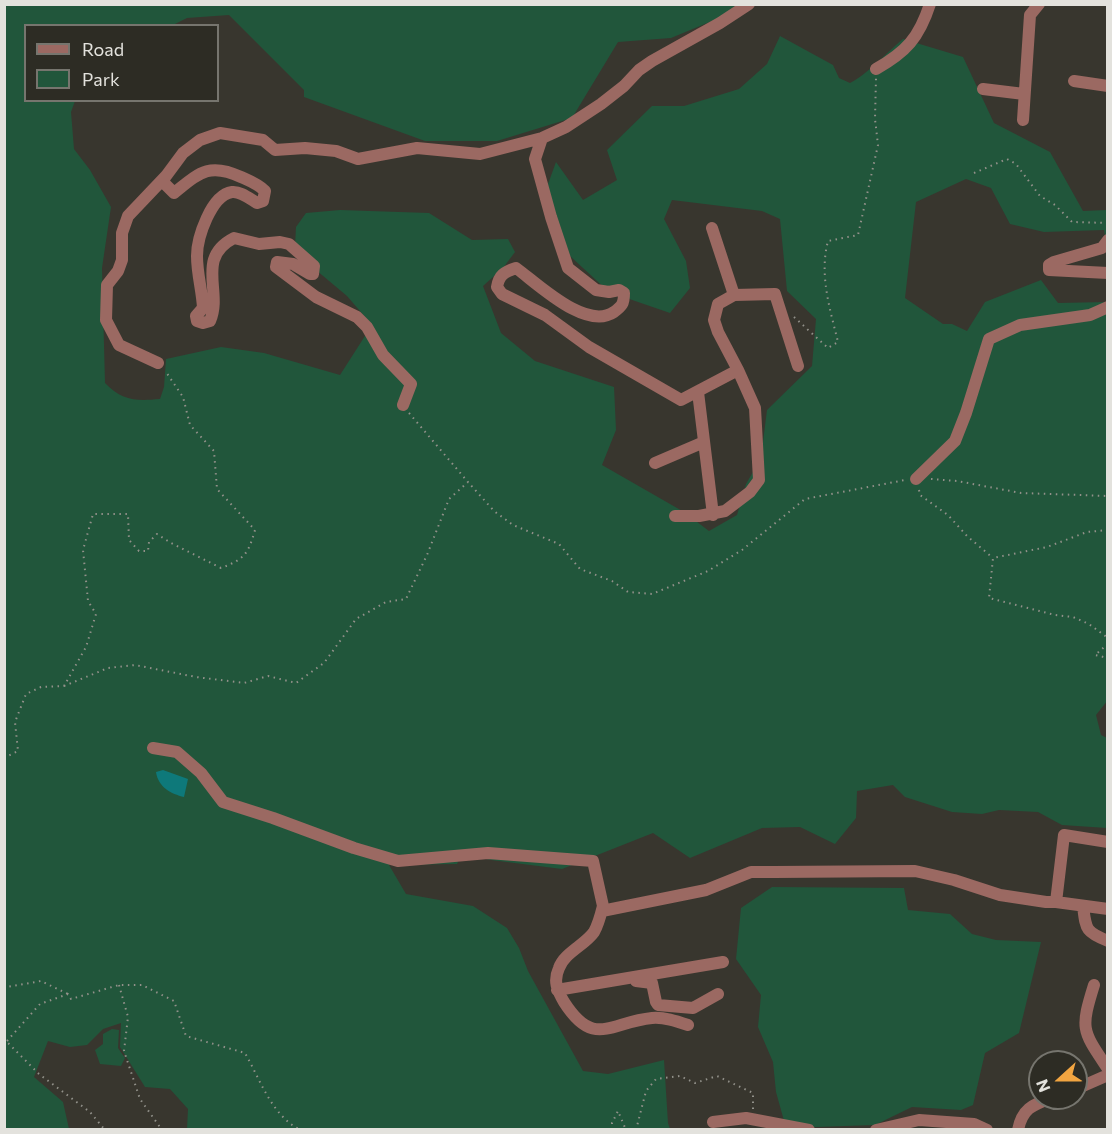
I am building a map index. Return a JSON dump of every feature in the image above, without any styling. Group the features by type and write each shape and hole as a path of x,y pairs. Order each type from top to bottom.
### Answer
{"street":[{"path":"158,363 119,345 106,320 107,285 118,271 122,260 122,233 128,216 162,181 183,153 200,140 220,133 263,140 274,150 305,148 336,151 358,159 417,148 480,154 542,138 566,127 602,104 652,61 749,4"},
{"path":"876,69 898,56 916,37 930,4"},
{"path":"1023,120 1030,15 1039,4"},
{"path":"1074,81 1107,86"},
{"path":"983,89 1024,94"},
{"path":"542,138 535,159 568,268 596,290 609,292 619,290 624,293 623,306 609,315 591,316 574,311 516,268 505,271 499,278 497,287 502,294 545,315 590,347 681,400 738,370"},
{"path":"162,181 174,193 200,173 212,169 228,171 260,186 265,191 263,201 257,203 240,193 232,192 224,195 212,209 201,231 197,254 203,308 196,316 197,321 203,323 210,321 213,312 211,270 216,252 225,242 234,238 259,244 280,242 289,244 314,266 314,274 285,262 277,262 276,267 316,297 357,317 367,327 383,355 411,384 403,405"},
{"path":"712,228 734,295"},
{"path":"1107,240 1102,248 1054,262 1050,265 1049,270 1107,273"},
{"path":"675,516 713,515 725,511 750,492 759,480 755,408 731,353 718,332 714,320 718,304 734,295 775,294 798,366"},
{"path":"916,479 955,441 989,339 1020,325 1090,315 1107,307"},
{"path":"698,392 713,515"},
{"path":"655,463 704,442"},
{"path":"153,748 177,752 201,772 223,802 398,861 488,853 593,861 603,906 602,911 594,932 560,963 555,976 557,990 577,1020 585,1026 600,1030 651,1018 666,1019 688,1025"},
{"path":"1056,902 1064,835 1107,842"},
{"path":"602,911 705,890 751,872 915,871 954,880 1000,895 1046,903 1056,902 1107,909"},
{"path":"1083,906 1086,929 1107,941"},
{"path":"557,990 723,962"},
{"path":"635,977 638,982 652,983 658,1005 693,1008 718,994"},
{"path":"1094,984 1085,1015 1085,1030 1107,1069"},
{"path":"1088,1084 1107,1075"},
{"path":"1017,1130 1021,1116 1028,1110"},
{"path":"713,1122 746,1118 809,1130"},
{"path":"876,1130 919,1120 974,1124 987,1130"}],"path":[{"path":"793,316 828,348 838,342 826,292 824,256 828,241 858,235 878,145 875,119 876,69"},
{"path":"974,172 1007,159 1017,164 1040,196 1054,204 1072,222 1107,223"},
{"path":"64,686 86,647 96,614 88,601 83,550 93,514 128,514 129,540 139,551 148,551 149,542 157,534 221,568 234,563 249,551 255,530 217,489 214,451 190,425 183,397 158,363"},
{"path":"403,405 494,511 513,525 559,544 580,569 612,581 628,592 652,594 708,571 742,550 805,499 886,482 916,479 957,481 1021,493 1107,496"},
{"path":"916,479 920,495 948,515 967,536 993,558"},
{"path":"4,758 18,751 15,722 26,694 41,687 64,686 108,668 135,665 196,677 244,683 268,676 296,683 324,663 356,619 386,602 406,599 427,555 449,499 468,482"},
{"path":"993,558 1047,547 1087,532 1107,530"},
{"path":"993,558 989,598 1055,615 1073,617 1089,624 1107,638"},
{"path":"1107,644 1095,655 1107,658"},
{"path":"4,986 41,981 68,994 70,999 119,985 142,986 174,1001 186,1036 245,1053 266,1095 290,1125 301,1130"},
{"path":"119,985 128,1017 124,1052 140,1098 162,1130"},
{"path":"68,994 40,1004 6,1040 39,1074 90,1112 105,1130"},
{"path":"636,1130 646,1091 656,1079 680,1076 695,1083 717,1076 753,1093 753,1111"},
{"path":"612,1130 612,1123 618,1111 626,1130"}],"green space":[{"path":"5,5 739,5 729,14 671,38 618,42 572,118 497,141 425,141 304,97 304,90 229,15 187,18 175,24 24,24 24,102 75,102 71,112 74,149 90,170 111,207 102,268 105,383 111,389 130,398 160,399 164,387 166,359 221,347 264,353 340,375 372,325 347,296 310,265 295,246 296,227 306,213 340,210 429,213 472,240 508,239 515,252 503,268 483,286 501,333 535,361 614,387 616,430 602,465 684,512 709,531 737,515 746,484 761,458 767,410 812,366 816,319 787,291 780,219 762,211 672,200 664,219 686,261 690,288 670,313 609,292 570,256 551,205 548,184 556,162 583,200 617,180 607,150 652,106 684,106 739,89 767,64 780,36 833,65 839,78 850,83 870,69 903,39 963,57 994,123 1050,152 1083,211 1107,210 1107,249 1104,230 1044,232 1010,224 991,188 966,179 916,202 905,298 943,324 952,324 967,331 985,302 1041,280 1058,303 1107,302 1108,700 1096,715 1101,735 1107,738 1107,828 1062,825 1038,812 999,810 982,814 952,812 905,797 893,785 857,791 856,818 835,844 800,827 762,828 690,858 653,833 562,869 462,854 457,864 389,865 406,894 473,906 507,928 583,1071 608,1074 664,1060 670,1129 187,1129 188,1109 170,1089 145,1087 120,1047 121,1023 103,1029 87,1045 70,1047 48,1041 34,1077 63,1102 69,1129 5,1130"},
{"path":"772,887 904,888 908,910 950,914 972,934 996,940 1041,942 1019,1033 985,1053 973,1105 961,1110 912,1107 875,1125 786,1128 776,1092 773,1062 758,1027 761,995 736,959 741,908"},
{"path":"112,1029 119,1030 118,1048 125,1058 121,1066 100,1064 95,1050 103,1044 103,1034"}],"water":[{"path":"163,770 188,779 184,797 162,786 156,772"}]}
